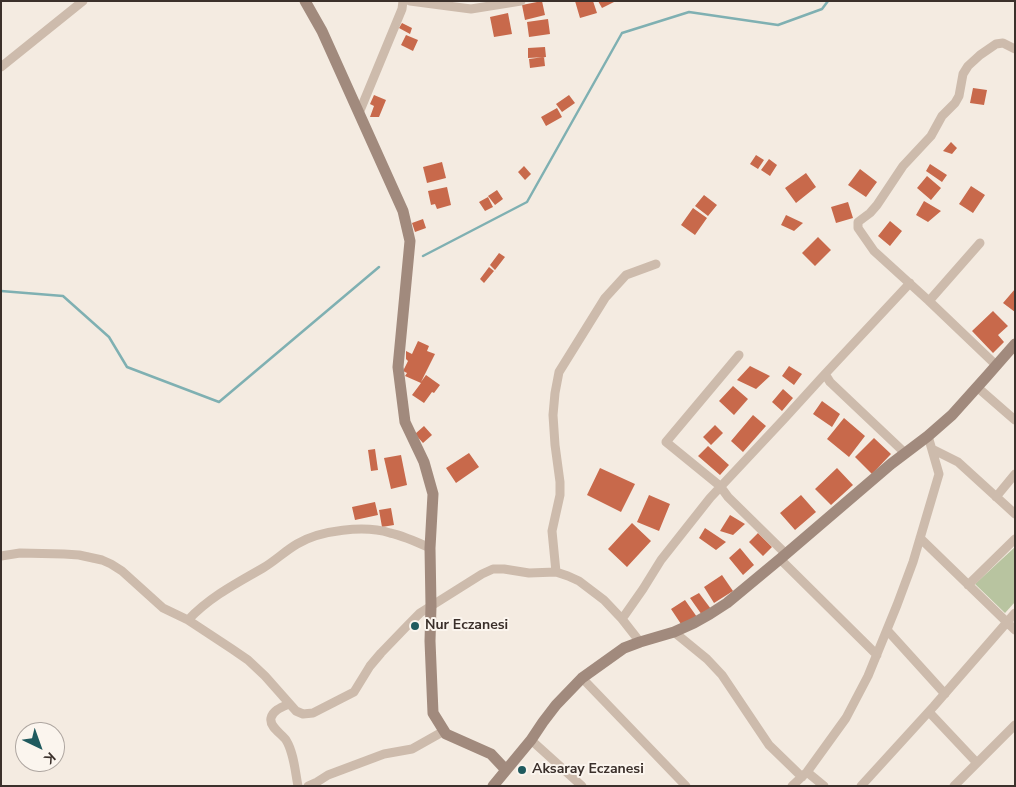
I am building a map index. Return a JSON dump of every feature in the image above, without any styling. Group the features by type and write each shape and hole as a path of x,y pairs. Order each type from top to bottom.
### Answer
{"street":[{"path":"1,67 83,1"},
{"path":"305,1 322,31 403,211 410,241 398,367 405,422 424,462 433,494 430,548 430,641 433,713 446,734 491,754 506,770"},
{"path":"359,113 402,9 403,1"},
{"path":"410,1 471,9 521,1"},
{"path":"996,365 874,251 858,228 858,222 877,205 903,166 931,136 942,116 955,103 959,96 963,74 968,66 996,44 1003,43 1015,49"},
{"path":"929,301 980,243"},
{"path":"556,572 552,531 560,494 560,482 553,415 559,372 604,298 626,275 656,264"},
{"path":"622,619 661,560 720,486 910,283"},
{"path":"493,786 531,740 556,705 582,678 624,648 674,632 694,623 727,603 952,415 1015,344"},
{"path":"739,355 666,442 720,486 783,557 877,655"},
{"path":"824,374 830,382 905,453"},
{"path":"977,387 1015,420"},
{"path":"792,786 804,774 846,718 868,676 887,630 913,562 938,474 928,436"},
{"path":"932,449 958,462 1015,514"},
{"path":"996,497 1015,474"},
{"path":"188,620 212,598 267,566 297,544 312,537 345,530 375,530 389,532 430,548"},
{"path":"920,538 1015,630"},
{"path":"968,585 1015,539"},
{"path":"1,556 20,553 64,554 102,560 122,571 163,608 188,620 248,660 296,711 303,714 313,713 354,692 370,666 420,613 482,574 494,569 529,573 556,572 579,581 604,600 640,642"},
{"path":"861,786 929,712 1015,613"},
{"path":"887,630 945,694"},
{"path":"674,632 707,659 722,675 769,745 804,774 824,786"},
{"path":"582,678 686,786"},
{"path":"289,704 275,712 271,717 271,722 290,748 298,786"},
{"path":"929,712 977,763"},
{"path":"954,786 1015,725"},
{"path":"308,786 335,772 384,754 412,749 444,731"},
{"path":"531,740 582,786"}],"green space":[{"path":"1015,547 1015,602 1005,613 975,584"}],"building":[{"path":"542,1 545,15 525,20 522,5"},
{"path":"575,1 593,1 597,13 580,18"},
{"path":"598,1 616,1 602,8"},
{"path":"508,13 512,34 494,37 490,17"},
{"path":"548,19 550,34 529,37 527,22"},
{"path":"402,23 412,28 410,34 399,28"},
{"path":"406,35 418,40 413,51 401,45"},
{"path":"545,47 546,57 528,58 528,48"},
{"path":"544,57 545,66 530,68 529,59"},
{"path":"973,88 987,90 984,105 970,103"},
{"path":"374,95 386,100 379,117 370,117 374,106 370,104"},
{"path":"569,95 575,103 562,112 556,104"},
{"path":"557,108 562,117 546,126 541,117"},
{"path":"951,142 957,148 952,154 943,151"},
{"path":"756,155 764,160 758,169 750,164"},
{"path":"769,159 777,165 770,176 761,170"},
{"path":"442,162 446,178 427,183 423,167"},
{"path":"930,164 947,175 942,182 926,171"},
{"path":"524,166 531,174 525,180 518,172"},
{"path":"860,169 877,182 866,197 848,185"},
{"path":"806,173 816,187 796,203 785,188"},
{"path":"927,176 941,188 931,200 917,188"},
{"path":"971,186 985,195 973,213 959,204"},
{"path":"447,187 451,205 437,209 435,204 431,205 428,191"},
{"path":"497,190 503,199 495,205 488,196"},
{"path":"704,195 717,205 708,216 695,206"},
{"path":"488,197 493,207 485,211 479,202"},
{"path":"924,201 941,211 928,222 916,215"},
{"path":"848,202 853,218 836,223 831,207"},
{"path":"693,208 707,218 695,235 681,225"},
{"path":"786,215 803,223 794,231 781,225"},
{"path":"423,219 426,228 415,232 412,223"},
{"path":"890,221 902,231 890,246 878,236"},
{"path":"818,237 831,250 815,266 802,253"},
{"path":"499,253 505,257 495,270 490,265"},
{"path":"489,267 494,271 484,283 480,279"},
{"path":"1015,289 1015,312 1003,303"},
{"path":"993,311 1008,326 998,335 1004,342 993,353 972,331"},
{"path":"418,341 429,346 427,351 435,354 421,382 426,375 440,385 424,403 412,395 421,383 405,376 407,373 403,371 408,361 406,359 406,351 412,354"},
{"path":"750,366 770,376 756,389 737,380"},
{"path":"789,366 802,374 794,385 782,376"},
{"path":"733,386 748,399 734,415 719,401"},
{"path":"783,389 793,398 782,411 772,402"},
{"path":"822,401 840,414 832,427 813,414"},
{"path":"753,415 766,426 743,452 731,441"},
{"path":"844,418 865,436 849,457 827,439"},
{"path":"715,425 723,433 711,445 703,437"},
{"path":"424,426 432,435 423,443 415,434"},
{"path":"874,438 891,454 872,474 855,457"},
{"path":"708,446 729,465 720,475 698,456"},
{"path":"375,449 378,470 371,471 368,450"},
{"path":"469,453 479,467 456,483 446,468"},
{"path":"401,455 407,485 391,489 384,458"},
{"path":"600,468 635,484 621,512 587,495"},
{"path":"837,468 853,485 831,505 815,489"},
{"path":"649,495 670,504 659,531 637,522"},
{"path":"801,495 816,512 795,530 780,513"},
{"path":"375,502 378,515 355,520 352,507"},
{"path":"391,508 394,525 382,527 379,510"},
{"path":"730,515 745,524 733,535 720,531"},
{"path":"632,523 651,541 627,567 608,549"},
{"path":"705,528 726,542 716,550 699,538"},
{"path":"758,533 772,547 763,556 749,542"},
{"path":"740,548 754,565 743,575 729,558"},
{"path":"722,575 733,591 714,603 704,587"},
{"path":"699,593 711,609 702,615 690,598"},
{"path":"685,600 697,617 683,627 671,609"}],"waterway":[{"path":"423,256 527,202 622,33 689,12 778,25 822,9 828,1"},
{"path":"1,291 63,296 109,337 127,367 219,402 379,267"}],"place":[{"name":"Nur Eczanesi","path":"415,626"},
{"name":"Aksaray Eczanesi","path":"522,770"}]}
